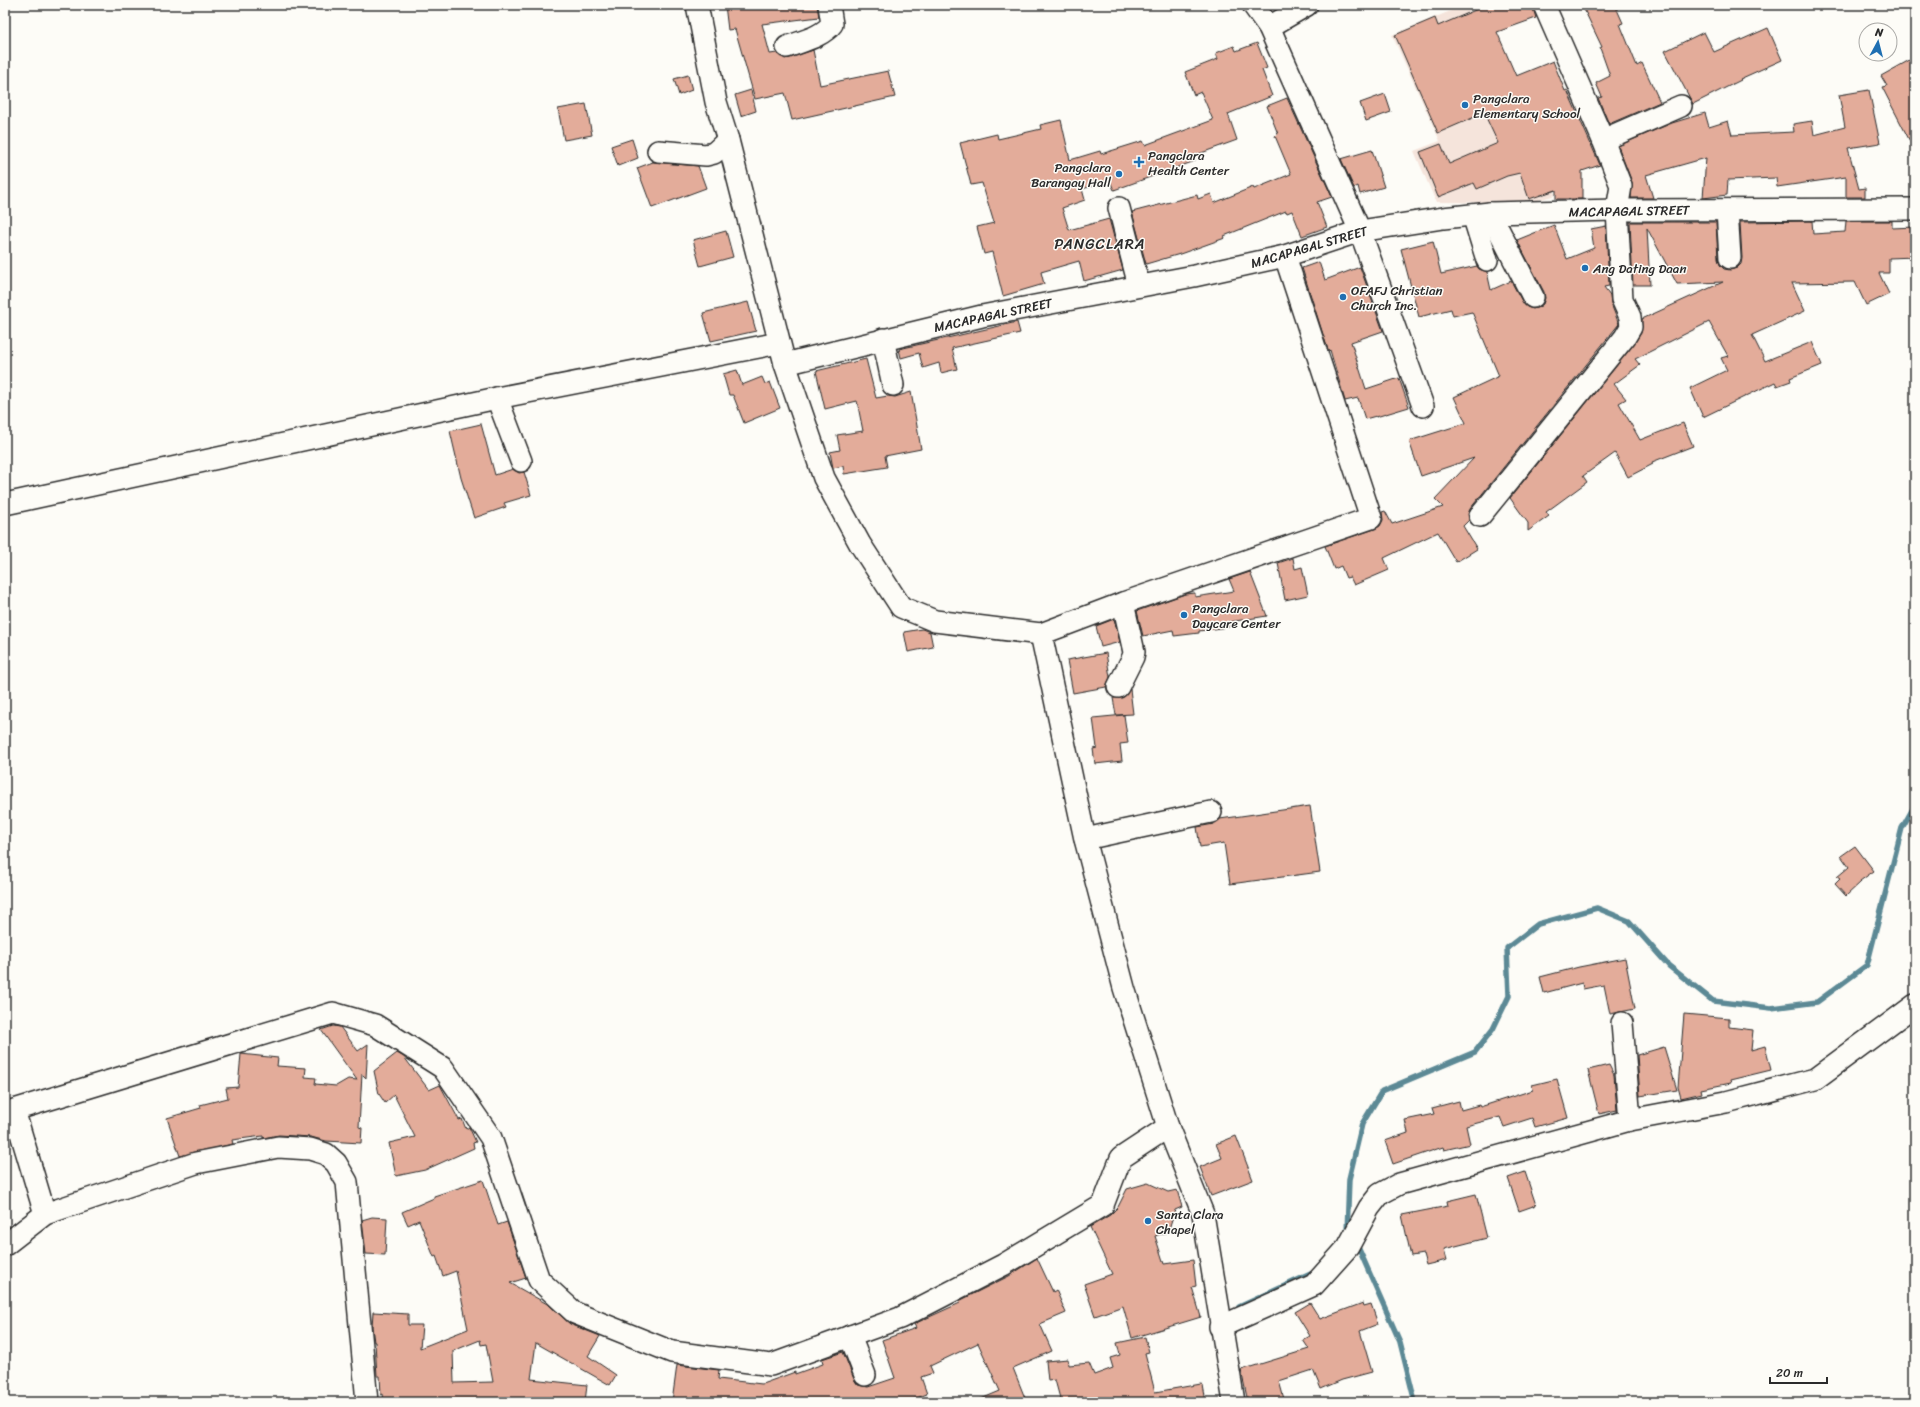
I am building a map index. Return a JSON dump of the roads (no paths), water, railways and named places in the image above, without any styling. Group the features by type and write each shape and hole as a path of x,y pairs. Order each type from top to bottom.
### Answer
{"street":[{"path":"697,5 716,102 728,140 785,364 824,478 860,544 901,607 935,621 1041,634 1123,603 1371,518 1285,256"},
{"path":"787,47 823,33 829,28 832,24 829,5"},
{"path":"1253,5 1269,27 1360,231 1423,406"},
{"path":"1269,27 1307,5"},
{"path":"1480,516 1625,337 1631,327 1630,317 1622,299 1616,210 1621,186 1603,140 1544,5"},
{"path":"1603,140 1681,106"},
{"path":"658,151 706,155 714,153 728,140"},
{"path":"1119,208 1140,286"},
{"name":"MACAPAGAL STREET","path":"785,364 982,316 1140,286 1285,256 1360,231 1443,218 1482,214 1616,210 1915,209"},
{"path":"1727,210 1730,258"},
{"path":"1482,214 1487,260"},
{"path":"1482,214 1533,297"},
{"path":"883,339 893,385"},
{"path":"5,504 497,398 780,343"},
{"path":"497,398 521,461"},
{"path":"1118,687 1134,652 1123,603"},
{"path":"1041,634 1085,838 1124,988 1168,1127 1203,1214 1220,1327 1234,1402"},
{"path":"1085,838 1211,812"},
{"path":"1220,1327 1314,1285 1348,1247 1369,1208 1380,1194 1399,1184 1630,1120 1726,1102 1815,1079 1915,1005"},
{"path":"45,1214 14,1110 333,1013 375,1025 443,1068 491,1138 539,1280 575,1313 672,1352 771,1365 900,1318 1003,1265 1103,1205 1122,1158 1168,1127"},
{"path":"1622,1023 1630,1120"},
{"path":"5,1245 45,1214 196,1163 278,1147 310,1149 326,1154 336,1163 347,1182 367,1402"},
{"path":"850,1336 866,1375"}],"waterway":[{"path":"1347,1233 1349,1179 1362,1124 1382,1091 1475,1052 1493,1029 1509,996 1507,948 1538,924 1597,908 1629,921 1669,966 1713,1001 1771,1008 1817,1002 1867,965 1902,828 1915,805"},
{"path":"1358,1247 1400,1342 1415,1402"},
{"path":"1239,1307 1315,1272"}],"place":[{"name":"Pangclara Elementary School","path":"1465,105"},
{"name":"Pangclara Health Center","path":"1139,162"},
{"name":"Pangclara Barangay Hall","path":"1119,174"},
{"name":"Ang Dating Daan","path":"1585,268"},
{"name":"OFAFJ Christian Church Inc.","path":"1343,297"},
{"name":"Pangclara Daycare Center","path":"1184,615"},
{"name":"Santa Clara Chapel","path":"1148,1221"}],"district":[{"name":"PANGCLARA","path":"1100,244"}]}
